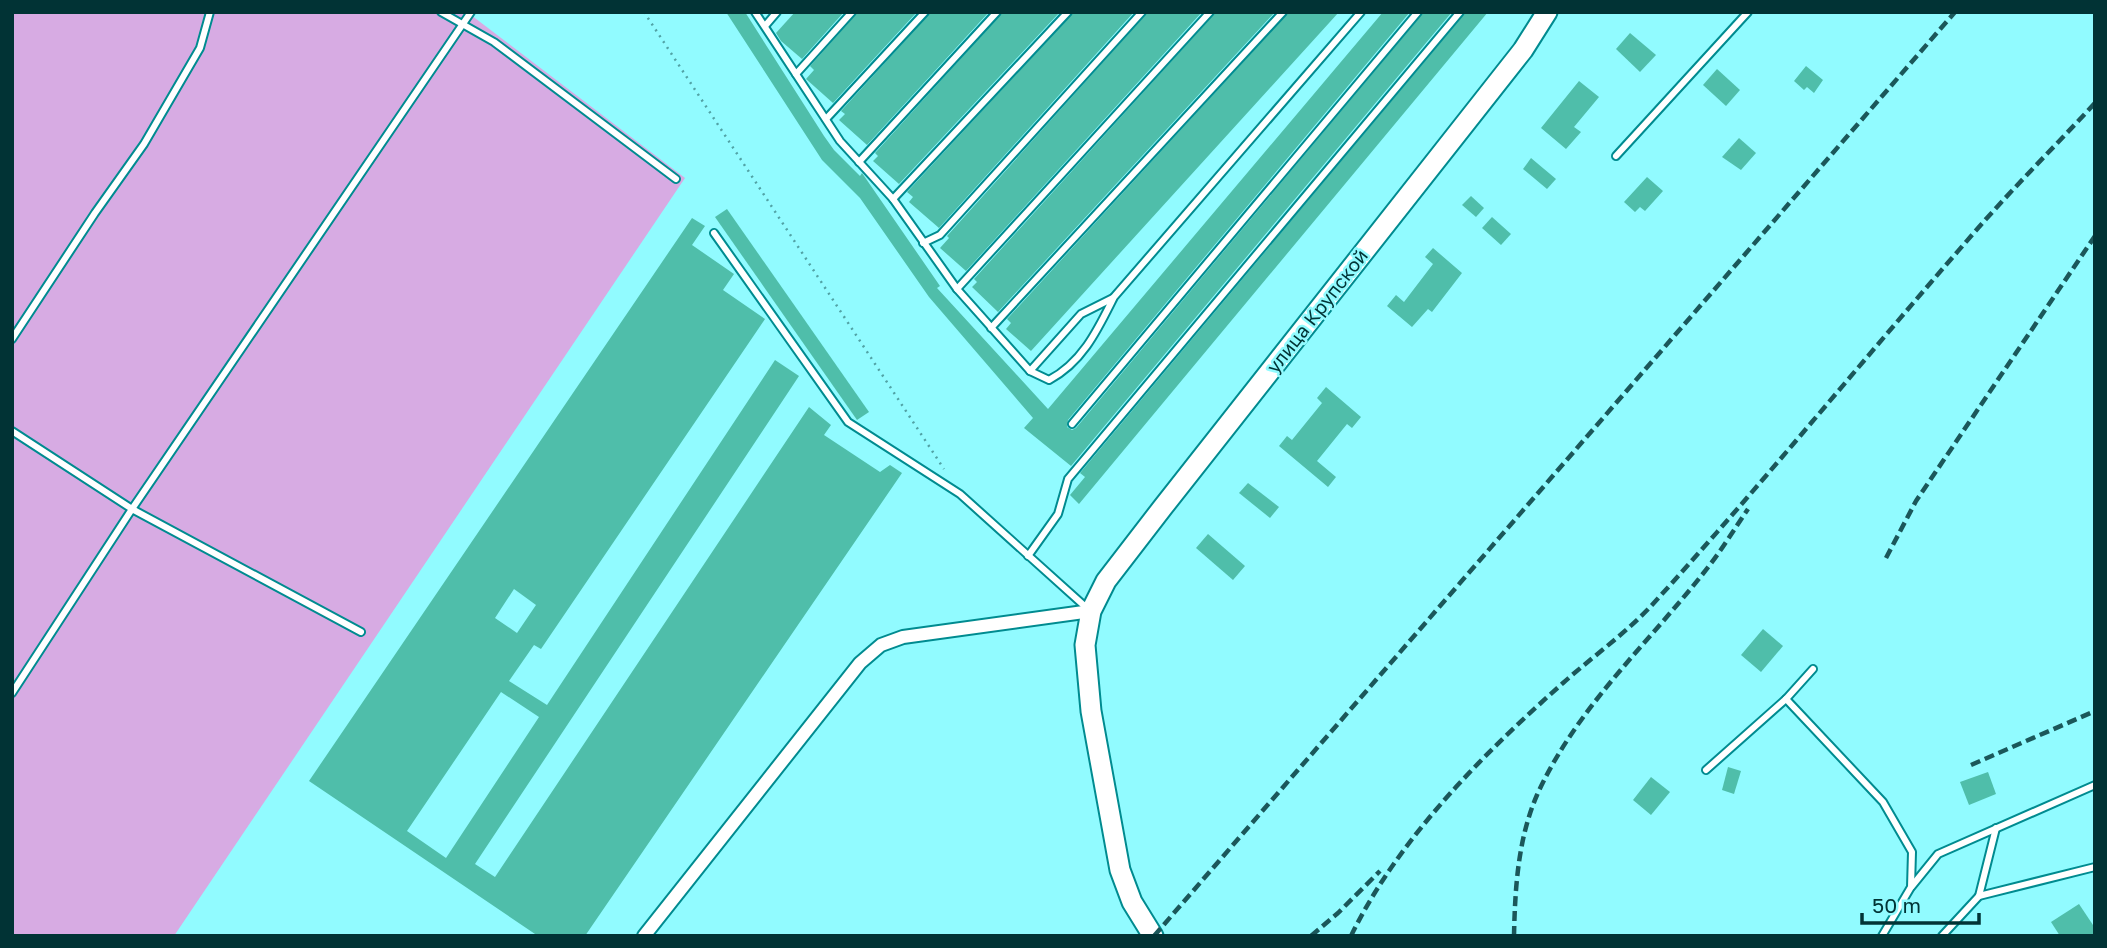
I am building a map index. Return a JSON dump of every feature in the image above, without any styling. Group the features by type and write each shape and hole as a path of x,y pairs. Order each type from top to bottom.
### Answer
{"main road":[{"name":"улица Крупской","path":"1153,936 1132,902 1120,870 1091,711 1085,645 1091,611 1106,581 1523,50 1547,12"}],"street":[{"path":"644,936 860,663 881,645 903,637 1091,611"}],"lane":[{"path":"12,339 144,144 200,48 211,12"},
{"path":"441,12 494,42 676,179"},
{"path":"12,694 132,509 471,12"},
{"path":"755,12 840,141 893,199 957,289 1030,371 1049,380 1066,371 1093,340 1114,297 1361,12"},
{"path":"765,26 778,12"},
{"path":"796,74 852,12"},
{"path":"826,119 925,12"},
{"path":"859,162 997,12"},
{"path":"893,199 1068,12"},
{"path":"923,243 940,235 1142,12"},
{"path":"957,289 1210,12"},
{"path":"991,328 1283,12"},
{"path":"1072,424 1418,12"},
{"path":"1028,556 1058,514 1068,479 1460,12"},
{"path":"1616,156 1748,12"},
{"path":"714,233 848,422 960,494 1091,611"},
{"path":"1030,371 1081,314 1114,297"},
{"path":"12,431 132,509 361,632"},
{"path":"1706,769 1786,699 1813,669"},
{"path":"1786,699 1883,802 1912,852 1910,887"},
{"path":"1882,936 1910,887 1938,854 2095,785"},
{"path":"1942,936 1979,896 1996,828"},
{"path":"1979,896 2095,867"}],"path":[{"path":"644,12 945,471"}],"shaded area":[{"path":"12,12 467,12 685,178 174,936 12,936"}],"building":[{"path":"726,12 745,12 824,136 860,176 862,173 940,286 937,288 1048,409 1383,12 1410,12 1068,420 1067,427 1072,430 1424,12 1452,12 1071,466 1024,428 1033,418 929,297 860,198 822,160"},
{"path":"795,12 844,12 802,59 781,41 776,33"},
{"path":"858,12 917,12 833,103 806,79 814,70 810,66"},
{"path":"931,12 989,12 867,145 839,120 845,114 841,111"},
{"path":"1003,12 1060,12 899,184 873,161 878,156 875,153"},
{"path":"1074,12 1134,12 939,228 909,202 913,197 907,192"},
{"path":"1148,12 1202,12 966,271 940,248 949,238 947,236"},
{"path":"1216,12 1275,12 998,312 972,287 977,282 974,279"},
{"path":"1289,12 1339,12 1031,351 1006,329 1011,323 1007,319"},
{"path":"1466,12 1488,12 1079,504 1070,495 1085,477 1080,473"},
{"path":"1630,33 1656,55 1640,72 1616,49"},
{"path":"1806,66 1823,80 1814,93 1807,87 1804,90 1794,81"},
{"path":"1717,69 1740,90 1726,106 1703,85"},
{"path":"1579,81 1599,97 1574,127 1581,132 1566,149 1541,128"},
{"path":"1739,138 1756,153 1741,170 1722,157"},
{"path":"1531,158 1556,179 1547,189 1523,169"},
{"path":"1647,177 1663,191 1645,211 1640,207 1635,212 1624,202"},
{"path":"1471,196 1484,208 1476,217 1462,205"},
{"path":"727,209 869,412 857,420 715,217"},
{"path":"1492,217 1511,234 1501,245 1482,228"},
{"path":"692,218 705,226 692,245 734,274 723,290 765,319 541,649 534,645 509,681 547,705 775,360 799,376 475,864 495,877 809,407 831,425 824,435 880,472 890,465 902,473 585,936 538,936 309,781","holes":["514,589 536,605 517,633 495,618","501,692 539,717 446,858 407,831"]},
{"path":"1433,248 1462,273 1432,312 1428,309 1412,327 1387,306 1396,295 1404,302 1433,264 1425,257"},
{"path":"1326,387 1361,417 1352,428 1347,424 1317,461 1336,477 1328,487 1279,446 1287,436 1292,440 1322,403 1317,398"},
{"path":"1248,483 1279,507 1270,518 1239,493"},
{"path":"1208,534 1245,566 1233,580 1196,548"},
{"path":"1763,629 1783,646 1761,672 1741,655"},
{"path":"1728,767 1741,771 1734,794 1722,790"},
{"path":"1988,772 1996,794 1969,805 1960,782"},
{"path":"1651,777 1670,792 1651,815 1633,800"},
{"path":"2079,904 2095,928 2095,936 2060,936 2051,922"}],"railway":[{"path":"1154,936 1955,12"},
{"path":"1351,936 1370,900 1393,866 1445,800 1533,710 1652,605 1987,218 2095,103"},
{"path":"1886,558 1916,501 2095,236"},
{"path":"1514,936 1522,846 1537,795 1553,763 1594,703 1687,594 1748,509"},
{"path":"1971,765 2095,711"},
{"path":"1311,936 1380,871"}]}
